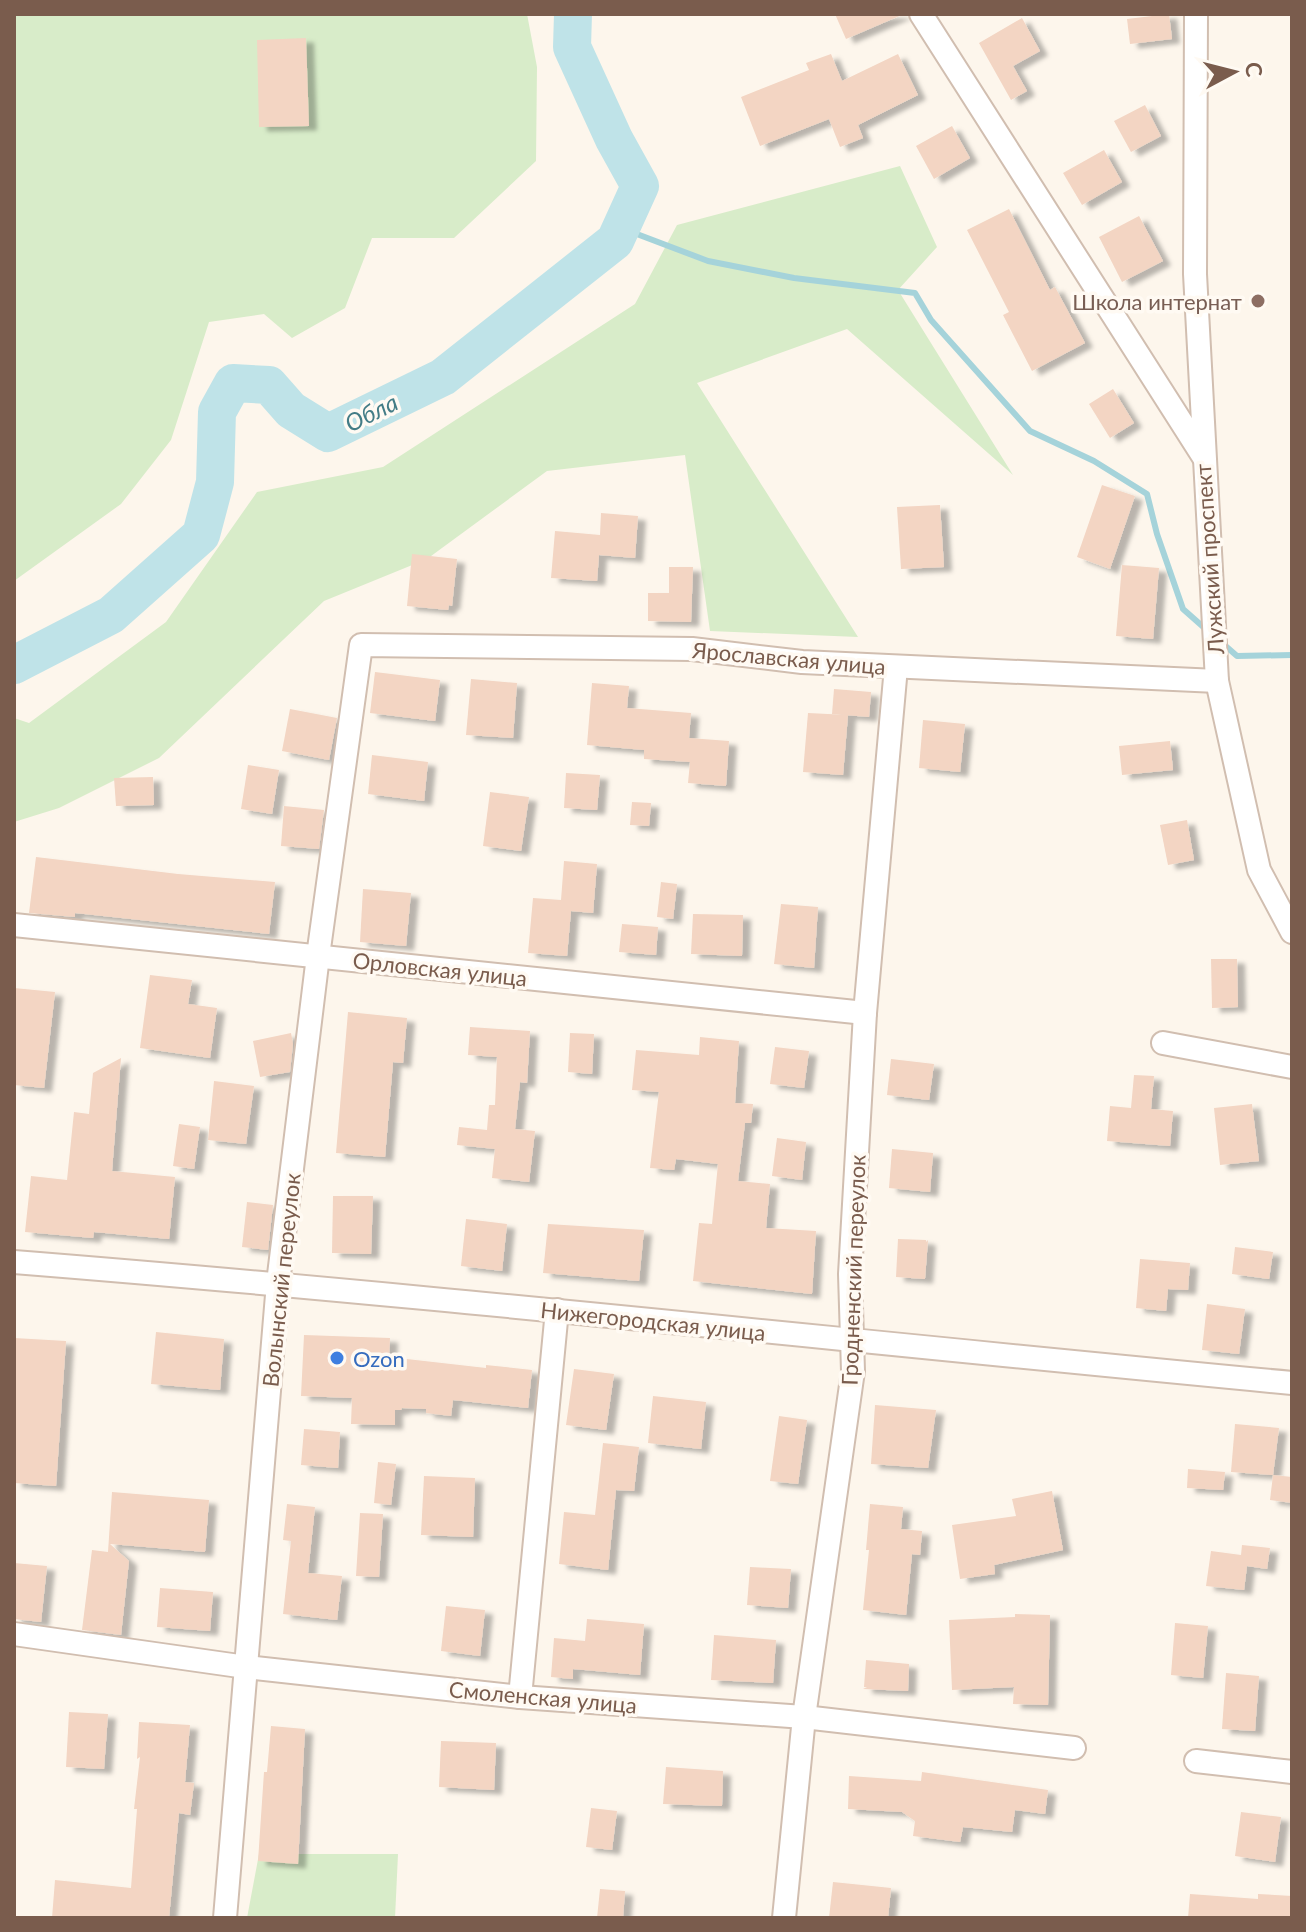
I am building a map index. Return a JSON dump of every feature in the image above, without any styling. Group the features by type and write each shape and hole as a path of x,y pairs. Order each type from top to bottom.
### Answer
{"street":[{"name":"Лужский проспект","path":"921,14 1204,457 1217,681 1259,870 1292,932"},
{"path":"1196,14 1195,274 1204,457"},
{"name":"Ярославская улица","path":"361,645 692,649 802,662 1217,681"},
{"name":"Волынский переулок","path":"225,1918 278,1283 318,956 361,645"},
{"name":"Гродненский переулок","path":"784,1918 804,1717 853,1371 850,1274 865,1013 896,667"},
{"name":"Орловская улица","path":"14,925 865,1013"},
{"path":"1163,1043 1292,1067"},
{"name":"Нижегородская улица","path":"14,1262 278,1283 1292,1383"},
{"path":"520,1697 557,1310"},
{"name":"Смоленская улица","path":"14,1634 246,1667 520,1697 804,1717 1074,1748"},
{"path":"1196,1761 1292,1772"}],"green space":[{"path":"14,14 527,14 537,67 536,161 454,238 372,238 345,308 292,338 264,314 209,322 171,440 121,504 14,581"},
{"path":"900,166 937,247 898,290 1013,475 847,329 697,383 858,637 710,631 685,455 547,471 427,559 324,601 159,758 59,808 14,822 14,718 29,723 166,622 257,492 383,467 635,304 677,225"},
{"path":"259,1854 398,1854 395,1918 247,1918"}],"building":[{"path":"835,14 904,14 846,39"},
{"path":"1169,14 1172,39 1130,44 1127,19"},
{"path":"1022,18 1040,51 1013,66 1027,91 1011,100 979,43"},
{"path":"306,38 309,126 259,127 257,40"},
{"path":"831,54 842,81 898,54 918,95 858,125 863,138 840,147 829,119 760,146 741,97 809,70 806,63"},
{"path":"1145,105 1161,136 1131,152 1114,121"},
{"path":"952,126 970,158 934,179 916,146"},
{"path":"1104,150 1122,182 1082,205 1063,173"},
{"path":"1009,209 1050,290 1055,287 1085,343 1032,371 1003,315 1009,312 967,230"},
{"path":"1139,216 1163,261 1122,282 1099,237"},
{"path":"1113,389 1134,423 1110,438 1089,404"},
{"path":"1102,485 1135,496 1110,569 1077,557"},
{"path":"940,505 944,567 901,569 897,507"},
{"path":"601,513 638,516 635,558 599,555 597,581 551,578 555,531 600,535"},
{"path":"412,554 457,559 452,606 449,605 448,610 407,606"},
{"path":"1122,565 1159,568 1153,639 1116,636"},
{"path":"669,567 693,567 691,622 648,621 648,593 669,593"},
{"path":"375,672 440,680 435,721 370,713"},
{"path":"471,679 517,683 513,738 466,735"},
{"path":"592,683 629,686 627,708 691,713 689,738 729,741 726,786 688,783 690,762 644,759 644,750 587,745"},
{"path":"834,689 871,692 869,717 832,714"},
{"path":"290,709 337,718 329,760 282,751"},
{"path":"808,713 848,715 843,775 803,772"},
{"path":"923,720 965,724 960,772 919,768"},
{"path":"1170,741 1173,770 1122,775 1119,746"},
{"path":"372,755 428,762 424,801 368,794"},
{"path":"248,765 279,770 272,814 241,809"},
{"path":"566,773 600,775 597,810 564,808"},
{"path":"153,777 154,805 116,806 114,778"},
{"path":"490,792 529,797 521,851 483,846"},
{"path":"632,802 651,803 649,826 630,825"},
{"path":"284,806 324,810 319,849 281,846"},
{"path":"1187,820 1194,860 1168,865 1160,825"},
{"path":"36,857 275,882 269,934 75,913 75,917 29,913"},
{"path":"564,861 597,864 593,913 571,911 567,956 528,953 533,898 561,900"},
{"path":"661,882 677,884 673,919 657,917"},
{"path":"363,889 411,893 406,946 360,942"},
{"path":"781,904 818,907 814,968 774,964"},
{"path":"693,914 743,915 742,956 691,954"},
{"path":"622,924 658,927 656,955 619,952"},
{"path":"1211,959 1237,959 1238,1007 1212,1008"},
{"path":"150,975 192,980 188,1004 217,1008 210,1058 140,1048"},
{"path":"14,988 55,992 44,1088 14,1085"},
{"path":"348,1012 407,1018 403,1063 393,1062 385,1157 336,1153"},
{"path":"470,1027 530,1031 527,1083 520,1082 515,1129 535,1131 529,1182 492,1178 495,1149 457,1145 459,1127 487,1130 489,1105 495,1105 497,1057 468,1055"},
{"path":"291,1033 290,1072 260,1077 253,1041"},
{"path":"570,1033 594,1034 592,1074 568,1072"},
{"path":"700,1037 739,1041 735,1103 753,1104 751,1123 745,1123 738,1181 770,1184 766,1228 816,1231 812,1294 693,1281 699,1223 712,1224 718,1164 676,1159 674,1170 650,1168 659,1092 632,1090 636,1050 699,1055"},
{"path":"775,1047 809,1051 804,1088 770,1084"},
{"path":"121,1058 112,1171 175,1177 169,1239 94,1232 93,1238 25,1232 31,1176 67,1180 74,1112 89,1114 93,1073"},
{"path":"891,1059 934,1064 929,1100 887,1095"},
{"path":"1134,1075 1154,1076 1151,1109 1173,1111 1170,1146 1107,1141 1110,1106 1131,1108"},
{"path":"214,1081 254,1086 246,1144 208,1140"},
{"path":"1252,1104 1259,1161 1220,1165 1214,1108"},
{"path":"179,1124 200,1127 194,1169 173,1166"},
{"path":"777,1138 806,1142 802,1180 772,1176"},
{"path":"892,1149 933,1153 930,1192 889,1188"},
{"path":"333,1196 373,1196 371,1254 332,1253"},
{"path":"247,1202 273,1205 268,1250 242,1247"},
{"path":"466,1219 507,1224 502,1271 461,1266"},
{"path":"548,1224 644,1230 639,1281 543,1273"},
{"path":"898,1239 928,1240 925,1279 896,1277"},
{"path":"1235,1247 1273,1252 1269,1279 1232,1274"},
{"path":"1140,1259 1190,1263 1188,1290 1168,1289 1166,1311 1136,1308"},
{"path":"1207,1304 1245,1309 1239,1354 1202,1350"},
{"path":"156,1332 224,1339 220,1390 151,1384"},
{"path":"304,1335 390,1338 389,1357 532,1370 528,1408 453,1400 451,1416 426,1413 426,1409 402,1408 395,1410 395,1425 351,1424 352,1398 301,1396"},
{"path":"14,1338 66,1341 56,1486 14,1483"},
{"path":"574,1369 614,1374 606,1430 566,1425"},
{"path":"653,1396 706,1402 701,1449 648,1443"},
{"path":"875,1405 936,1410 928,1468 871,1464"},
{"path":"779,1416 807,1420 798,1484 770,1481"},
{"path":"1235,1424 1279,1428 1273,1475 1231,1472"},
{"path":"304,1429 340,1432 338,1468 301,1465"},
{"path":"603,1443 639,1447 634,1491 616,1490 608,1570 559,1564 564,1512 595,1515"},
{"path":"378,1462 396,1464 391,1505 374,1503"},
{"path":"1188,1469 1225,1472 1223,1490 1187,1488"},
{"path":"1273,1475 1292,1477 1292,1503 1270,1500"},
{"path":"424,1476 475,1478 473,1537 421,1535"},
{"path":"1052,1491 1063,1550 994,1565 995,1574 960,1579 952,1525 1016,1516 1012,1499"},
{"path":"112,1492 209,1500 205,1552 110,1544 129,1561 121,1635 82,1630 92,1550 108,1552"},
{"path":"287,1504 315,1507 308,1573 342,1576 337,1620 283,1614 291,1541 283,1540"},
{"path":"870,1504 903,1507 901,1529 922,1531 920,1555 912,1554 906,1615 863,1610"},
{"path":"360,1513 383,1514 379,1577 356,1576"},
{"path":"1242,1545 1270,1548 1267,1569 1247,1566 1244,1590 1206,1586 1211,1551 1241,1555"},
{"path":"14,1563 47,1566 41,1622 14,1619"},
{"path":"750,1567 791,1569 788,1608 747,1605"},
{"path":"160,1588 213,1592 210,1631 157,1627"},
{"path":"446,1606 485,1610 480,1656 441,1651"},
{"path":"1015,1614 1050,1615 1048,1705 1013,1704 1014,1687 952,1690 949,1620 1015,1617"},
{"path":"587,1619 644,1624 640,1675 573,1669 573,1679 551,1677 554,1638 585,1641"},
{"path":"1175,1623 1208,1626 1203,1678 1171,1675"},
{"path":"714,1635 776,1640 773,1683 711,1680"},
{"path":"866,1660 909,1664 908,1691 863,1689 867,1687 864,1687"},
{"path":"1226,1673 1259,1676 1255,1731 1222,1729"},
{"path":"69,1712 108,1714 104,1769 66,1767"},
{"path":"139,1722 190,1725 185,1782 194,1783 190,1815 179,1813 169,1918 52,1918 55,1880 131,1888 137,1809 134,1809 140,1757 137,1759"},
{"path":"271,1726 305,1729 298,1864 258,1861 264,1772 267,1772"},
{"path":"441,1741 496,1743 494,1790 439,1787"},
{"path":"666,1767 723,1771 722,1806 663,1804"},
{"path":"922,1772 1048,1790 1045,1814 1015,1810 1012,1832 963,1827 960,1842 913,1836 915,1821 902,1812 848,1809 849,1776 921,1781"},
{"path":"591,1808 617,1811 612,1850 586,1847"},
{"path":"1241,1812 1281,1817 1275,1862 1235,1856"},
{"path":"833,1882 891,1888 888,1918 829,1918"},
{"path":"600,1889 625,1891 623,1918 597,1918"},
{"path":"1190,1894 1258,1899 1258,1894 1292,1896 1292,1918 1188,1918"}],"waterway":[{"name":"Обла","path":"14,665 111,615 201,535 215,482 217,412 233,383 269,385 291,410 328,433 443,377 615,241 640,186 614,139 572,47 573,14"},
{"path":"621,228 708,261 794,278 915,293 931,320 1030,431 1094,461 1147,494 1157,534 1183,609 1209,632"},
{"path":"1221,642 1237,656 1292,655"}],"place":[{"name":"Школа интернат","path":"1258,301"},
{"name":"Ozon","path":"337,1358"}]}
